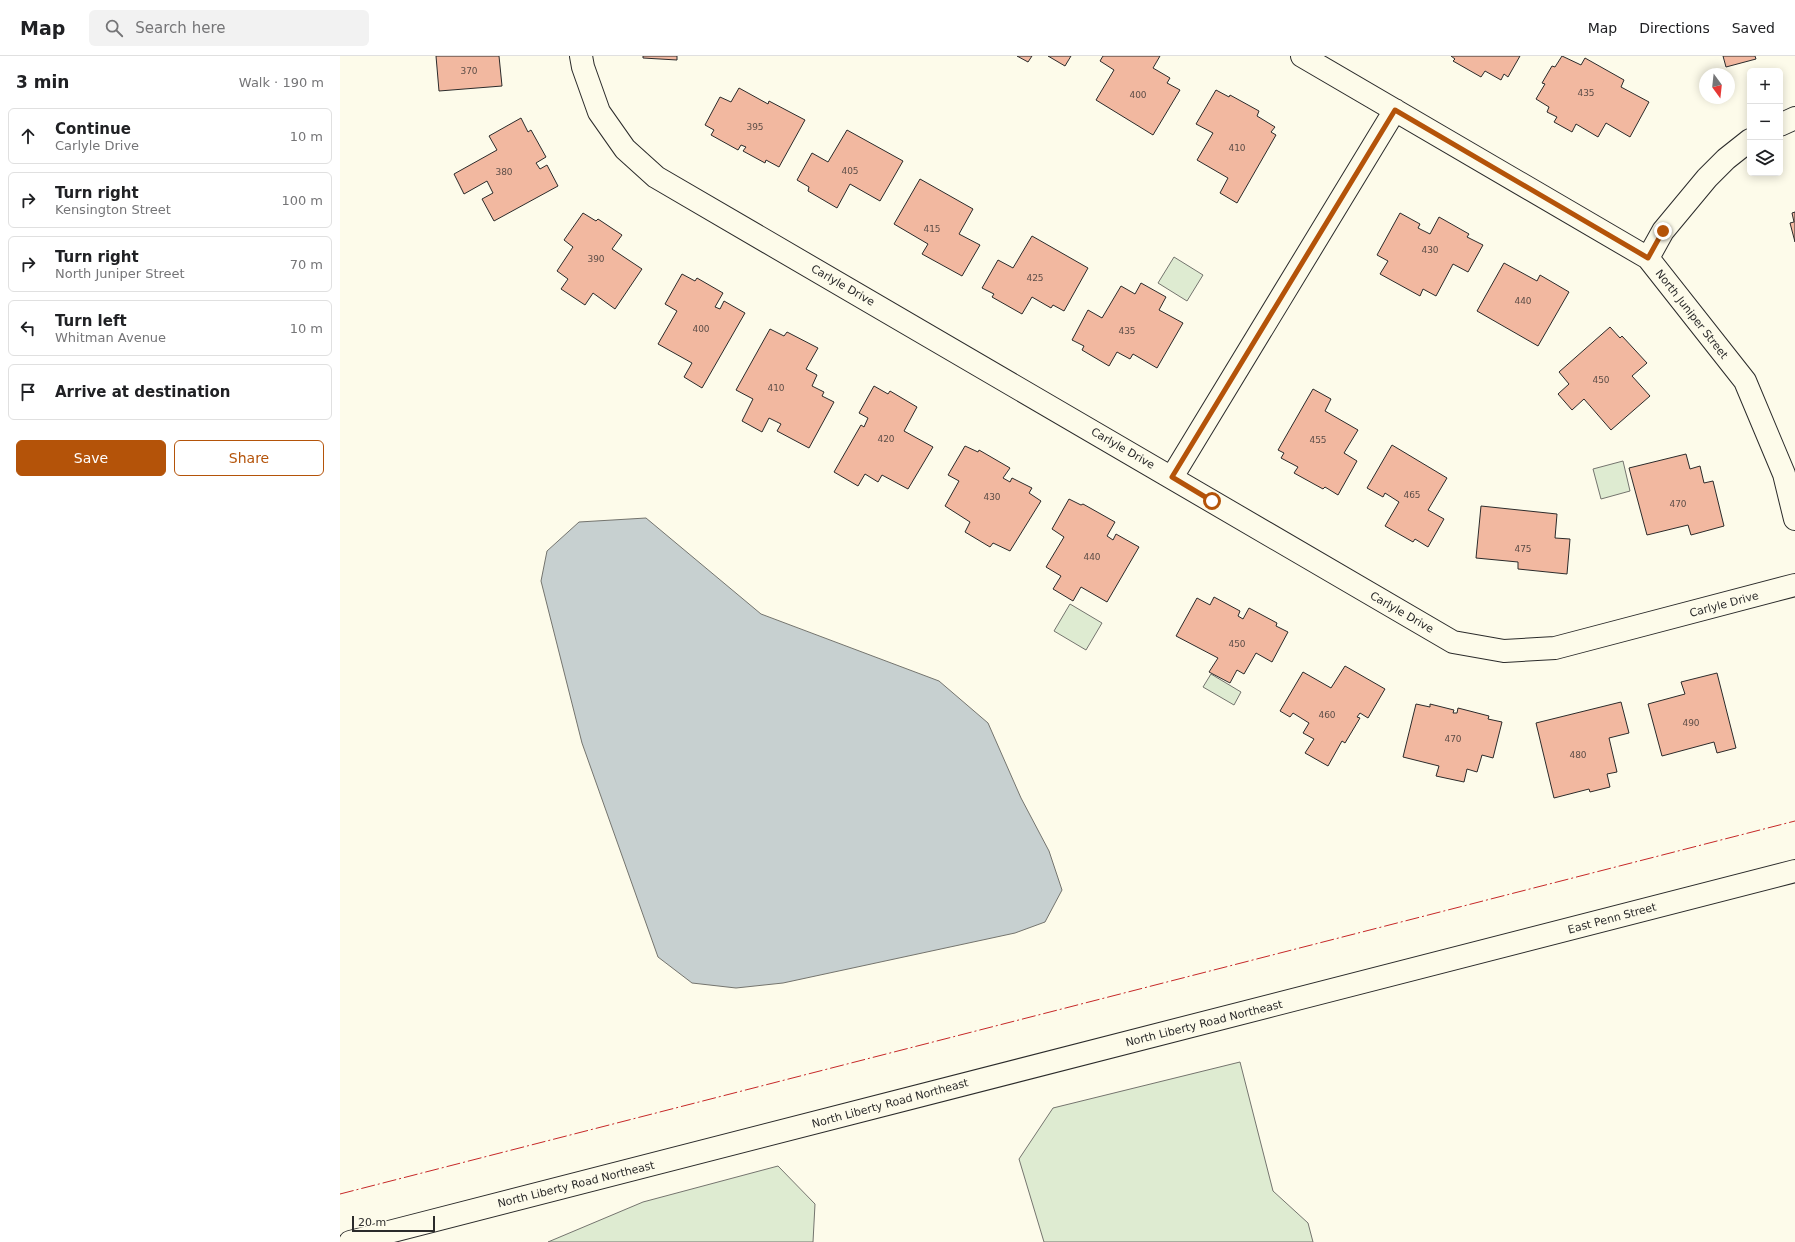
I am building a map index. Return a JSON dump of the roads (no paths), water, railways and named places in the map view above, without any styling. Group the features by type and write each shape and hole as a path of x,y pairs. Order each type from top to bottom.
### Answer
{"street":[{"name":"Carlyle Drive","path":"582,56 583,67 598,112 625,149 656,177 1454,642 1504,651 1555,648 1795,585"},
{"name":"North Juniper Street","path":"1302,56 1648,258 1745,381 1784,474 1795,519"},
{"path":"1172,477 1395,110"},
{"path":"1783,124 1795,118"},
{"path":"1648,258 1663,231 1707,178 1726,159 1747,142"},
{"name":"East Penn Street","path":"1430,966 1795,871"},
{"name":"North Liberty Road Northeast","path":"350,1242 960,1084 1430,966"}]}
